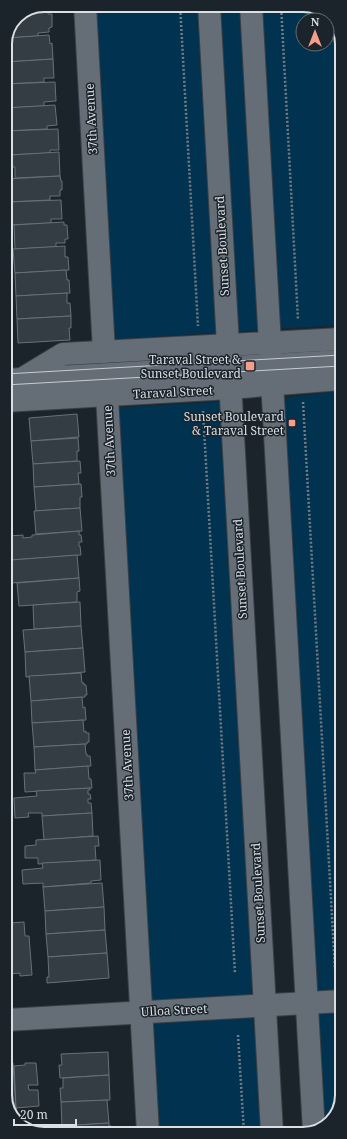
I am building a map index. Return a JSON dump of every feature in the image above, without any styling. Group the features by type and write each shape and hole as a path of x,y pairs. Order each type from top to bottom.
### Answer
{"street":[{"name":"37th Avenue","path":"85,12 104,352"},
{"name":"Sunset Boulevard","path":"209,12 272,1127"},
{"path":"251,12 314,1125"},
{"name":"Taraval Street","path":"14,379 63,354 335,339"},
{"name":"Taraval Street","path":"14,379 230,378 272,375 335,362"},
{"name":"Taraval Street","path":"272,375 335,380"},
{"name":"Taraval Street","path":"12,401 106,396 230,378"},
{"name":"37th Avenue","path":"106,396 148,1127"},
{"name":"Ulloa Street","path":"12,1020 335,1001"}],"path":[{"path":"180,12 198,326"},
{"path":"281,12 298,321"},
{"path":"303,400 335,970"},
{"path":"203,411 235,974"},
{"path":"238,1035 244,1127"}],"shaded area":[{"path":"85,12 295,12 295,52 335,52 335,325 103,340"},
{"path":"335,392 335,1095 332,1109 326,1118 314,1125 273,399"},
{"path":"231,401 272,1127 148,1127 107,408"}],"building":[{"path":"48,12 48,14 52,14 52,27 49,28 49,32 38,33 38,36 13,38 14,32 21,21 32,14"},
{"path":"49,35 50,44 52,43 53,59 12,62 13,38"},
{"path":"53,59 54,78 44,78 44,82 12,84 12,62"},
{"path":"55,82 56,101 44,102 44,106 12,108 12,84"},
{"path":"55,105 57,125 47,126 47,129 12,131 12,108"},
{"path":"58,129 59,150 50,150 50,153 12,155 12,131"},
{"path":"59,152 60,176 15,178 15,167 12,167 12,155"},
{"path":"60,176 62,181 62,190 60,190 60,196 50,196 50,200 12,202 12,179"},
{"path":"61,200 62,219 51,219 51,223 12,225 12,202"},
{"path":"64,222 64,225 67,225 68,239 65,239 65,243 56,243 56,247 15,249 14,225"},
{"path":"65,246 65,257 68,257 69,270 15,273 13,249"},
{"path":"66,270 67,280 69,280 70,293 16,296 15,273"},
{"path":"67,293 67,303 70,303 71,316 17,319 16,296"},
{"path":"71,316 71,328 69,328 70,340 18,343 17,319"},
{"path":"77,414 79,437 31,441 29,418"},
{"path":"78,438 79,451 77,451 77,461 33,464 31,441"},
{"path":"80,461 81,473 78,473 79,484 34,487 33,464"},
{"path":"81,484 82,497 80,497 80,508 36,511 34,487"},
{"path":"80,508 82,531 36,534 34,511"},
{"path":"79,531 82,542 79,542 81,555 12,560 12,536 23,535 23,538 32,537 32,535"},
{"path":"77,555 79,578 12,583 12,560"},
{"path":"79,578 80,591 77,592 77,602 19,606 17,583"},
{"path":"80,602 81,626 34,629 33,605"},
{"path":"81,626 83,648 25,652 23,630"},
{"path":"83,648 85,672 26,677 25,652"},
{"path":"81,673 82,683 86,685 87,695 85,695 85,697 31,701 29,676"},
{"path":"82,697 83,708 85,707 86,720 32,723 31,701"},
{"path":"83,720 84,732 86,731 86,733 89,733 89,742 87,742 87,744 34,747 32,723"},
{"path":"85,744 86,754 87,756 90,756 91,766 35,770 34,747"},
{"path":"88,766 89,779 91,779 92,788 25,792 24,773 36,773 35,770"},
{"path":"90,788 90,790 88,790 88,794 90,794 91,799 88,799 88,803 91,803 92,813 42,816 42,813 28,813 29,817 15,818 14,798 37,796 36,791"},
{"path":"92,813 93,836 44,840 42,816"},
{"path":"98,836 99,846 95,846 96,860 38,864 38,858 25,858 25,846 36,845 36,840"},
{"path":"100,860 101,880 91,881 91,883 43,887 43,883 23,884 22,870 43,868 42,863"},
{"path":"102,883 104,907 45,911 43,887"},
{"path":"104,907 105,930 46,934 45,911"},
{"path":"24,922 25,936 29,936 32,975 20,976 20,973 12,974 12,923"},
{"path":"105,930 107,953 48,957 46,934"},
{"path":"107,953 109,978 47,983 47,977 49,977 48,957"},
{"path":"108,1052 109,1075 60,1078 59,1065 62,1065 61,1054"},
{"path":"13,1063 16,1111 12,1095"},
{"path":"25,1063 36,1063 38,1085 28,1085 29,1090 38,1090 39,1106 16,1108 14,1066 25,1065"},
{"path":"109,1075 110,1100 61,1102 60,1088 63,1088 63,1078"},
{"path":"107,1100 109,1123 62,1126 61,1102"},
{"path":"109,1123 109,1126 111,1127 60,1127"}],"tram line":[{"path":"12,374 335,355"},
{"path":"12,385 335,366"}],"place":[{"name":"Taraval Street & Sunset Boulevard","path":"250,366"},
{"name":"Sunset Boulevard & Taraval Street","path":"292,423"}]}
